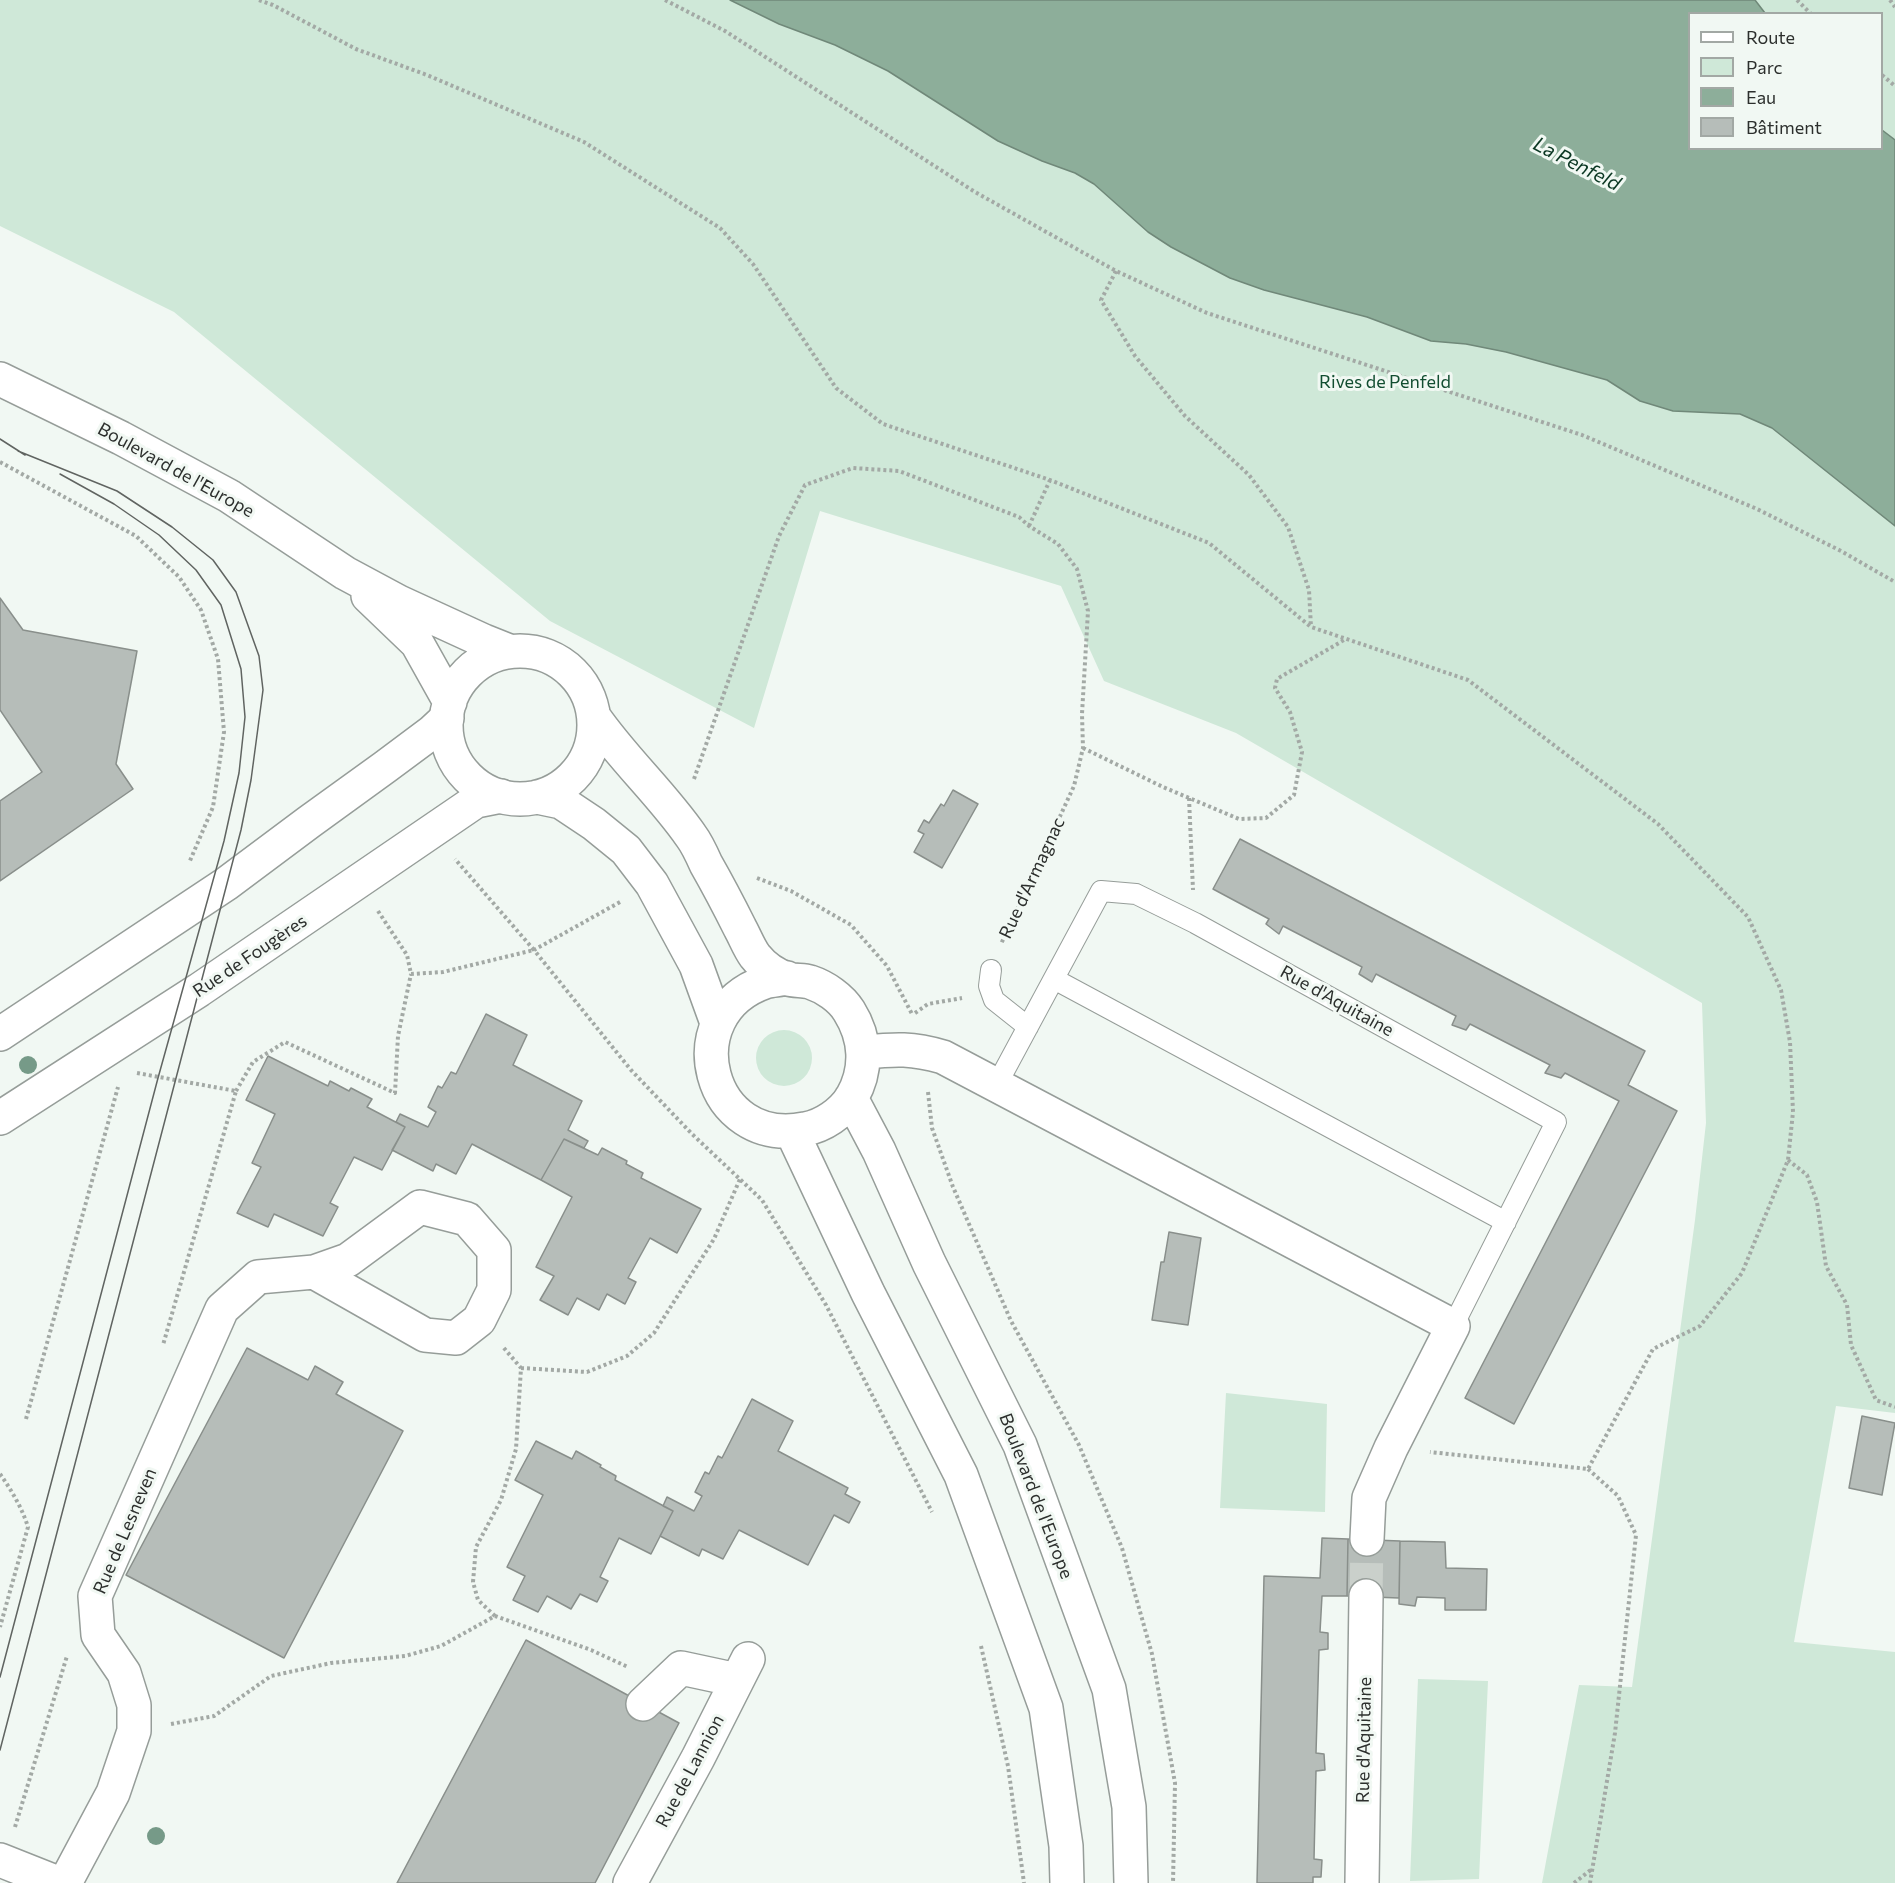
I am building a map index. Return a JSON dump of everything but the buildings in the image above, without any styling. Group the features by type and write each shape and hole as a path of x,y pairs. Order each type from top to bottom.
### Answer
{"main road":[{"name":"Boulevard de l'Europe","path":"0,380 121,438 229,496 345,573 399,602 509,651"},
{"name":"Boulevard de l'Europe","path":"345,573 417,643 448,710"},
{"name":"Boulevard de l'Europe","path":"509,651 534,651 556,659 575,674 588,694 594,717 593,738 587,758 574,776 557,789 537,797 519,799 501,796 481,788 454,758 448,738 448,710 459,683 473,668 490,657 509,651"},
{"path":"0,1034 226,884 432,732 448,710"},
{"name":"Boulevard de l'Europe","path":"594,717 692,837 755,956 771,972 787,978 810,982 831,992 848,1008 860,1029 864,1052 861,1076 851,1098 835,1115 815,1127 792,1132 766,1130 742,1118 723,1099 713,1075 711,1048 717,1023 730,1005 746,991 766,982 787,978"},
{"name":"Rue de Fougères","path":"0,1118 122,1050 476,801 501,796"},
{"name":"Boulevard de l'Europe","path":"537,797 561,802 594,824 626,850 652,884 696,965 717,1023"},
{"path":"864,1052 902,1049 943,1057 1453,1326"},
{"name":"Boulevard de l'Europe","path":"851,1098 879,1151 929,1263 1020,1445 1109,1689 1129,1807 1131,1883"},
{"path":"792,1132 868,1293 961,1475 1046,1708 1066,1846 1067,1883"},
{"name":"Rue de Lesneven","path":"65,1883 113,1793 134,1731 134,1705 124,1673 98,1635 95,1596 222,1308 258,1277 314,1272 348,1260 420,1207 467,1220 494,1250 494,1290 479,1320 456,1338 425,1335 314,1272"},
{"name":"Rue d'Aquitaine","path":"1367,1539 1369,1498 1390,1448 1453,1326"},
{"name":"Rue d'Aquitaine","path":"1362,1883 1366,1596"},
{"name":"Rue de Lannion","path":"630,1883 698,1758 742,1669 681,1668 654,1693"},
{"path":"2,1861 58,1883"}],"lane":[{"name":"Rue d'Aquitaine","path":"996,1086 1101,891 1136,894 1195,923 1556,1122 1453,1326"},
{"path":"990,978 994,1000 1028,1027"},
{"path":"1054,979 1506,1222"}],"path":[{"path":"260,0 356,49 427,75 584,142 720,228 753,264 836,388 883,424 1050,480 1209,543 1311,627 1468,680 1658,824 1748,917 1781,990 1790,1042 1792,1100 1788,1160 1742,1273 1700,1326 1653,1350 1588,1469"},
{"path":"665,0 725,31 975,192 1116,271 1207,313 1582,435 1757,509 1841,551 1895,582"},
{"path":"1797,0 1809,12"},
{"path":"1890,0 1895,7"},
{"path":"1883,77 1895,87"},
{"path":"1116,271 1101,300 1135,356 1185,416 1249,476 1288,527 1309,590 1311,627"},
{"path":"0,462 136,536 179,577 201,610 218,659 224,732 213,807 189,864"},
{"name":"Rue d'Armagnac","path":"691,786 779,536 805,485 853,468 899,471 1019,517 1058,544 1077,569 1088,611 1082,714 1083,748 1074,786 1006,932 990,978"},
{"path":"1029,526 1050,480"},
{"path":"1083,748 1163,787 1239,819 1266,818 1294,795 1302,752 1290,712 1275,688 1277,678 1344,639"},
{"path":"1189,798 1195,923"},
{"path":"162,1347 236,1090 253,1062 285,1042 394,1093 398,1036 411,974 407,955 359,882"},
{"path":"411,974 443,972 534,950"},
{"path":"912,1015 928,1004 960,999 990,978"},
{"path":"122,1050 136,1073 236,1090"},
{"path":"26,1419 122,1050"},
{"path":"1788,1160 1807,1175 1817,1202 1826,1266 1847,1305 1851,1345 1876,1400 1895,1407"},
{"path":"521,1368 587,1372 627,1356 654,1333 714,1239 740,1179"},
{"path":"479,1320 521,1368 516,1449 501,1500 476,1547 473,1582 478,1600 495,1616 591,1650 654,1693"},
{"path":"1390,1448 1588,1469 1618,1496 1636,1535 1615,1733 1590,1883"},
{"path":"0,1474 13,1493 28,1527 0,1627"},
{"path":"134,1731 214,1716 271,1676 331,1663 405,1656 441,1646 495,1616"},
{"path":"2,1861 70,1645"},
{"path":"1574,1883 1592,1868"}],"green space":[{"name":"Rives de Penfeld","path":"0,0 1895,0 1895,1413 1836,1406 1794,1642 1895,1652 1895,1883 1542,1883 1579,1685 1632,1687 1706,1123 1702,1003 1236,733 1104,681 1061,586 820,511 754,728 550,621 174,312 0,226"},
{"path":"778,1030 790,1030 800,1034 808,1042 812,1058 808,1074 800,1082 790,1086 778,1086 768,1082 760,1074 756,1064 756,1052 760,1042 768,1034"},
{"path":"1226,1393 1327,1404 1325,1512 1220,1508"},
{"path":"1418,1679 1488,1681 1479,1879 1410,1881"}],"water":[{"name":"Rives de Penfeld","path":"730,0 1755,0 1764,12 1688,12 1688,150 1883,150 1883,131 1895,140 1895,526 1772,428 1740,414 1673,411 1640,401 1607,380 1506,352 1466,344 1431,341 1367,317 1264,290 1230,278 1171,247 1148,232 1094,184 1075,173 998,141 888,71 835,45 779,24"}],"tunnel":[{"path":"1366,1596 1367,1539"}],"tram line":[{"path":"0,439 25,455"},
{"path":"0,1750 241,830 251,780 263,690 259,656 236,592 213,560 172,527 117,491 18,451"},
{"path":"0,1677 158,1078 224,841 239,773 245,717 241,669 221,605 196,570 159,535 114,504 60,474"}],"water label":[{"name":"La Penfeld","path":"1577,164"}]}
